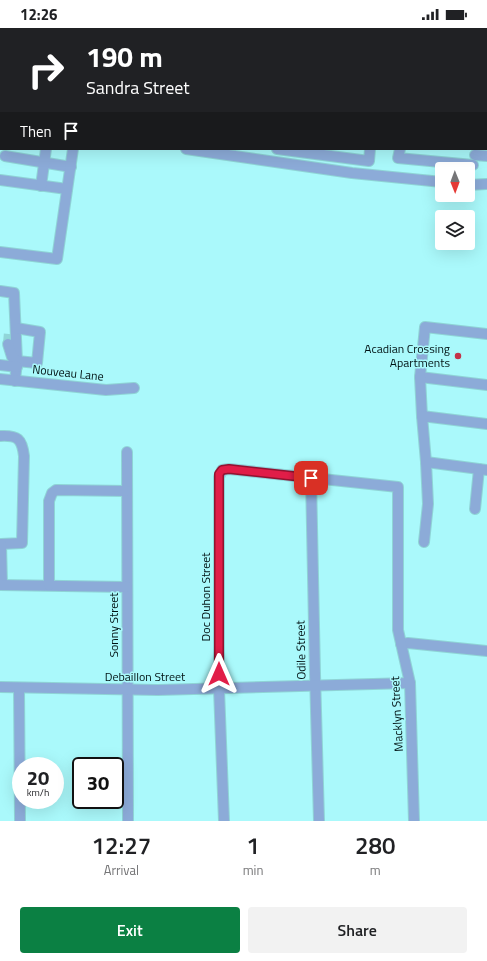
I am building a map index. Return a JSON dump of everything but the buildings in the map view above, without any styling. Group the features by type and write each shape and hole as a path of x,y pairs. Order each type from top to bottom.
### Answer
{"street":[{"path":"0,44 0,51"},
{"path":"41,186 46,150"},
{"path":"0,252 57,259 73,150"},
{"path":"202,150 352,173 435,181"},
{"path":"285,150 369,161 370,150"},
{"path":"400,150 398,158 441,162"},
{"path":"4,154 71,167"},
{"path":"474,155 487,156"},
{"path":"0,180 67,189"},
{"path":"475,185 487,184"},
{"path":"0,291 14,293 15,316 12,330 17,364 15,380"},
{"path":"424,542 428,504 420,377 425,327 487,334"},
{"path":"0,365 37,363 40,332 12,330"},
{"path":"8,344 12,357 17,364"},
{"path":"420,377 487,385"},
{"name":"Nouveau Lane","path":"0,379 106,390 134,388"},
{"path":"422,416 487,424"},
{"path":"0,436 18,438 22,445 24,456 22,543 1,544 1,585 127,587"},
{"name":"Sonny Street","path":"127,452 128,821"},
{"path":"426,462 483,469 475,509"},
{"name":"Doc Duhon Street","path":"224,821 220,689 219,477 222,470 229,469 311,478"},
{"name":"Macklyn Street","path":"311,478 398,487 398,630 410,683 414,821"},
{"name":"Odile Street","path":"311,478 319,821"},
{"path":"50,585 49,501 52,493 56,490 127,491"},
{"path":"401,644 408,643 487,651"},
{"name":"Debaillon Street","path":"0,687 128,690 220,689 410,683"},
{"path":"19,688 20,821"}],"tunnel":[{"path":"8,344 9,332"}],"place":[{"name":"Acadian Crossing Apartments","path":"458,356"}],"route":[{"path":"219,674 219,474 222,470 229,469 311,478"}]}
